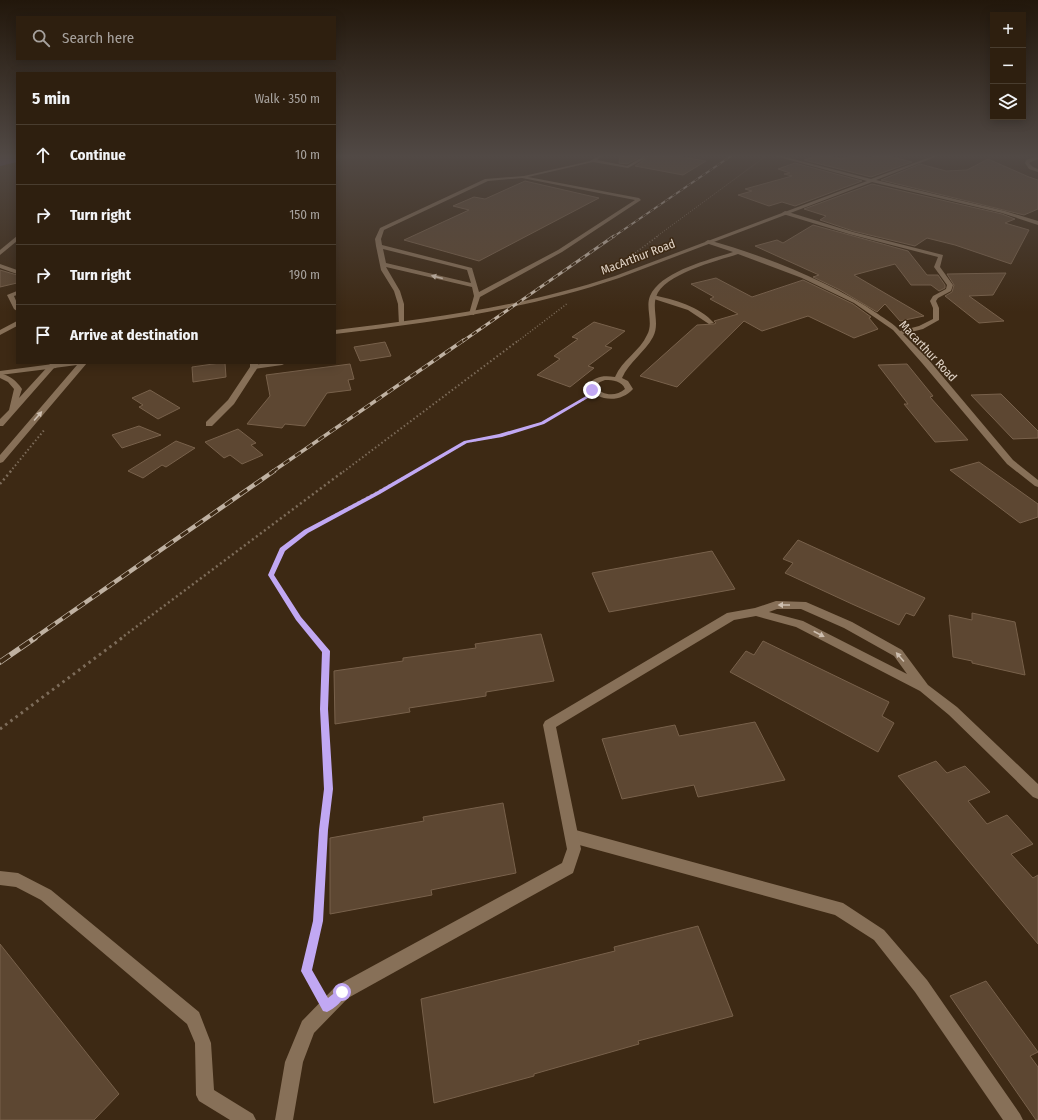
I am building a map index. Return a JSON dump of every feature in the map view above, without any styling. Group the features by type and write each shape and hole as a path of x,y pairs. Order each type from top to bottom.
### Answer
{"street":[{"path":"401,324 401,304 397,291 384,270 378,239 382,229 426,208"},
{"path":"476,296 560,251 625,208"},
{"name":"MacArthur Road","path":"336,332 472,314 524,305 589,287 797,208"},
{"path":"988,208 1038,223"},
{"path":"785,213 851,234 941,256 937,267 950,285 948,290 935,297 933,301 936,308 936,320 921,328 898,332"},
{"path":"0,253 16,239"},
{"name":"Macarthur Road","path":"708,242 804,277 856,302 898,332 925,361 1010,462 1038,484"},
{"path":"379,246 470,269 476,296 472,314"},
{"path":"618,379 651,335 654,321 653,297 659,287 669,279 681,273 738,252"},
{"path":"383,264 475,286"},
{"path":"0,266 16,272"},
{"path":"16,293 10,295 16,307"},
{"path":"653,297 685,306 702,314 711,323"},
{"path":"0,333 16,324"},
{"path":"0,374 54,364"},
{"path":"0,424 54,364"},
{"path":"0,460 82,364"},
{"path":"209,424 231,402 254,365 268,364"},
{"path":"0,374 11,380 18,389 11,412"},
{"path":"605,378 618,379 626,383 628,386 627,392 623,394 606,396 596,392 591,386 595,380 605,378"},
{"path":"284,1120 294,1062 308,1027 342,992 568,868 574,849 549,725 731,616 756,612 776,605 802,605 848,625 898,653 924,688"},
{"path":"756,612 799,624 924,688 953,711 1038,793"},
{"path":"572,836 838,908 878,935 922,986 1014,1120"},
{"path":"0,878 18,880 46,895 193,1018 203,1043 205,1095 247,1120"}],"path":[{"path":"623,262 695,208"},
{"path":"0,729 573,300"},
{"path":"327,1007 306,971 318,921 323,830 328,789 324,709 326,651 299,619 271,575 282,550 306,531 378,493 466,442 500,436 542,423 596,392"},
{"path":"0,484 50,424"}],"building":[{"path":"462,208 579,208 479,261 404,240 469,210"},
{"path":"977,208 1002,214 1015,219 1005,223 1029,230 1011,264 955,245 927,238 915,246 853,231 820,220 826,216 804,209"},
{"path":"996,208 1038,208 1024,215"},
{"path":"813,225 908,251 927,275 938,275 945,285 945,288 939,291 931,285 911,285 895,264 854,275 924,316 900,321 885,304 877,312 840,290 813,277 819,275 755,246 777,240 783,243"},
{"path":"0,270 16,275 16,283 0,287"},
{"path":"1006,273 993,295 969,296 1004,321 979,323 945,296 952,292 954,285 947,274"},
{"path":"716,278 752,297 803,280 853,304 871,317 869,318 878,329 854,338 808,316 762,331 744,321 677,387 640,376 697,325 714,324 716,323 714,321 738,314 710,299 714,297 691,284"},
{"path":"594,322 625,331 605,346 612,348 588,366 594,368 570,387 537,375 560,359 554,356 578,339 572,337"},
{"path":"385,342 391,356 360,361 354,347"},
{"path":"225,364 226,377 193,382 192,367"},
{"path":"350,364 354,379 348,380 351,390 327,393 305,426 285,424 282,428 247,424 270,396 266,375"},
{"path":"907,364 933,396 930,397 968,440 935,442 904,404 908,404 878,365"},
{"path":"150,390 180,408 158,419 139,407 143,405 132,398"},
{"path":"1001,394 1038,431 1038,438 1013,439 971,395"},
{"path":"139,426 161,435 122,448 112,435"},
{"path":"238,429 256,443 251,445 263,455 242,464 230,455 224,458 205,442"},
{"path":"176,441 195,448 166,467 162,465 143,478 128,471"},
{"path":"979,462 1038,504 1038,517 1020,523 950,470"},
{"path":"798,540 925,598 914,616 906,613 899,625 852,604 785,573 793,563 783,559"},
{"path":"712,551 735,589 609,612 592,573"},
{"path":"972,613 1015,622 1025,675 972,663 972,661 953,657 949,615 972,620"},
{"path":"541,634 554,681 486,692 486,696 409,708 410,712 335,724 334,671 403,661 403,658 476,648 475,644"},
{"path":"763,641 889,702 882,716 894,723 878,752 730,672 746,651 754,655"},
{"path":"755,722 785,780 698,797 694,785 622,799 602,739 675,725 679,736"},
{"path":"936,761 947,773 965,766 990,792 968,801 987,824 1007,815 1033,844 1011,854 1033,878 1038,875 1038,944 898,776"},
{"path":"503,803 516,873 431,890 432,895 330,914 330,838 424,821 423,817"},
{"path":"698,926 733,1016 638,1041 639,1044 534,1074 534,1076 434,1103 421,999 615,951 614,947"},
{"path":"0,944 119,1094 94,1120 0,1120"},
{"path":"986,981 1038,1052 1030,1056 1038,1067 1038,1120 1036,1120 950,996"}],"railway":[{"path":"613,237 655,208"},
{"path":"463,341 614,236"},
{"path":"272,472 464,340"},
{"path":"33,639 274,471"},
{"path":"0,662 35,638"}],"route":[{"path":"342,992 327,1007 306,971 318,921 323,830 328,789 324,709 326,651 299,619 271,575 282,550 306,531 378,493 466,442 500,436 542,423 596,392 592,390"}]}
